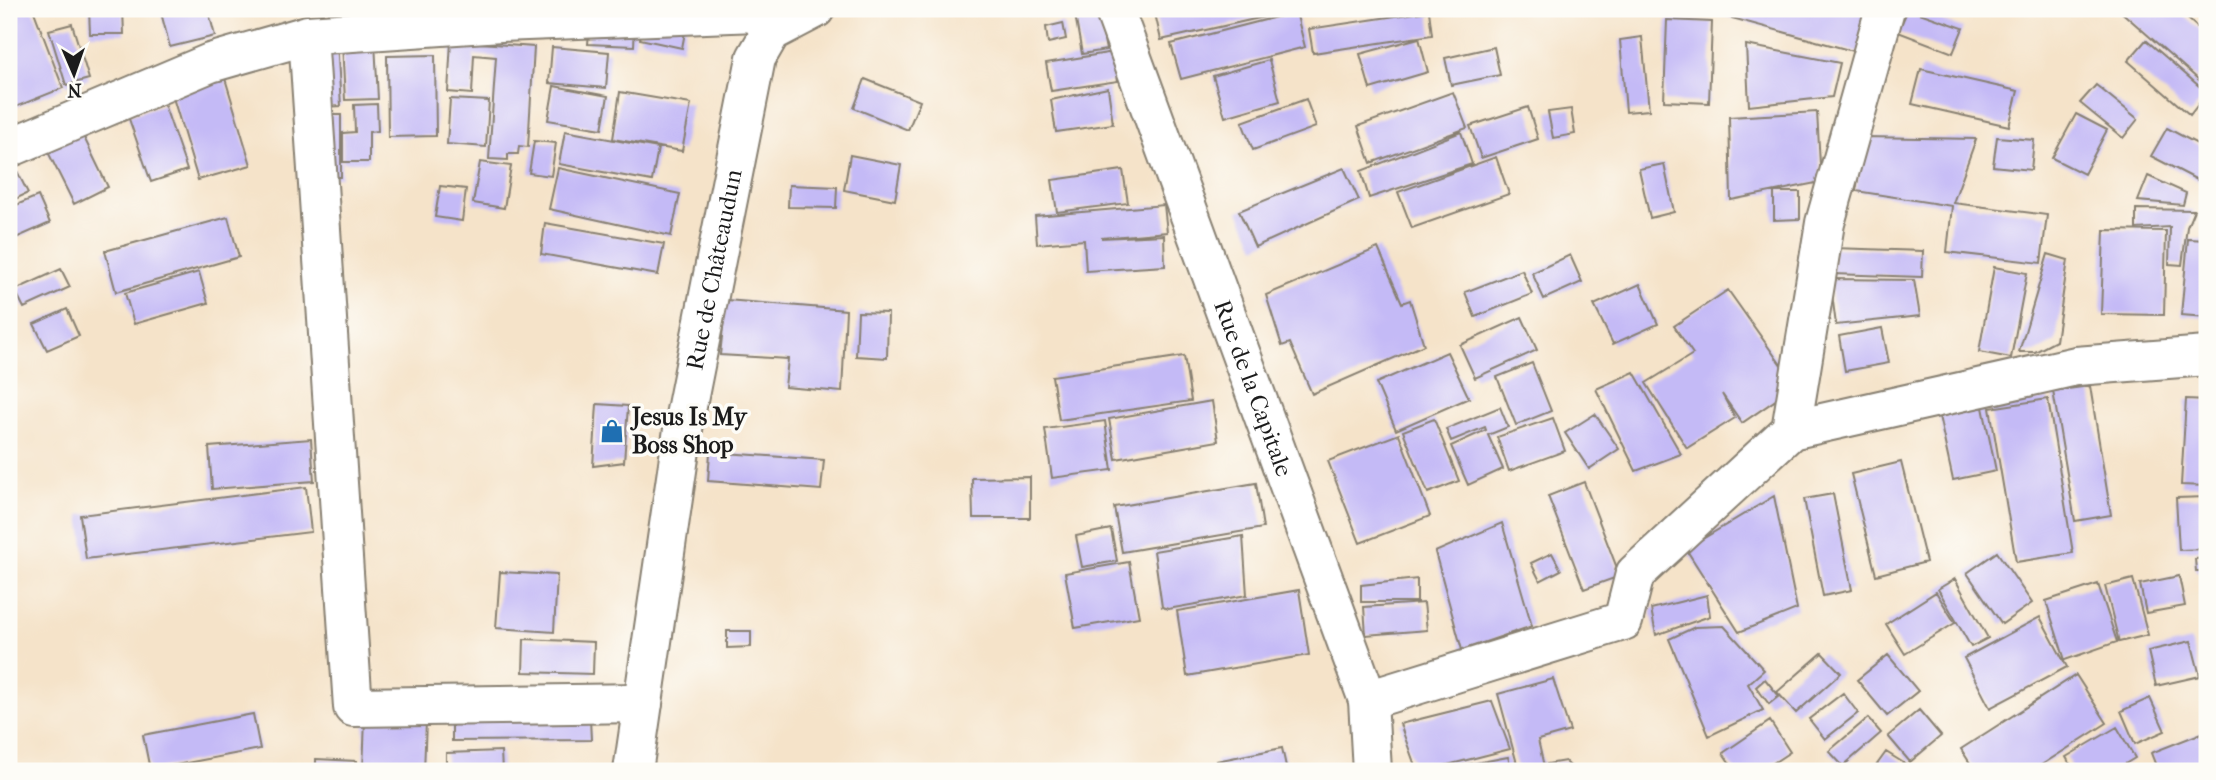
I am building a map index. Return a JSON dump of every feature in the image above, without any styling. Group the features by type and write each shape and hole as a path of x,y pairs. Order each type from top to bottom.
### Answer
{"street":[{"path":"9,148 210,63 308,35 501,22 757,12 771,32 815,9"},
{"name":"Rue de la Capitale","path":"1114,9 1368,700 1371,771"},
{"path":"1791,430 1825,223 1885,9"},
{"name":"Rue de Châteaudun","path":"634,771 685,416 756,58 771,32"},
{"path":"308,35 353,707 643,703"},
{"path":"1368,700 1623,621 1635,574 1791,430 2076,366 2207,356"}],"building":[{"path":"9,9 33,9 63,88 13,108 9,98"},
{"path":"89,9 123,9 124,34 90,34"},
{"path":"160,9 208,9 215,36 170,47"},
{"path":"1074,9 1098,9 1106,50 1082,54"},
{"path":"1154,9 1295,9 1295,10 1161,40"},
{"path":"1699,9 1872,9 1860,53"},
{"path":"1908,9 1963,28 1953,53 1898,32"},
{"path":"2118,9 2177,9 2207,36 2207,87"},
{"path":"1429,11 1432,35 1313,53 1309,29"},
{"path":"1296,12 1305,47 1181,79 1171,44"},
{"path":"644,17 686,27 682,48 640,39"},
{"path":"1667,20 1712,22 1709,103 1664,101"},
{"path":"590,23 635,26 634,46 588,44"},
{"path":"1063,23 1066,39 1048,43 1046,27"},
{"path":"72,24 89,79 66,85 49,30"},
{"path":"1642,37 1649,110 1626,112 1620,40"},
{"path":"1419,38 1428,72 1370,89 1360,54"},
{"path":"2146,40 2207,93 2190,115 2128,61"},
{"path":"451,41 534,47 528,147 519,146 518,154 508,154 508,160 489,159 496,57 474,55 472,94 448,92"},
{"path":"337,42 341,106 307,108 304,44"},
{"path":"375,42 378,99 345,100 342,43"},
{"path":"1746,45 1840,63 1832,97 1749,106"},
{"path":"552,47 609,52 606,88 549,83"},
{"path":"1494,47 1500,75 1451,85 1445,58"},
{"path":"1114,52 1118,81 1051,91 1046,63"},
{"path":"435,55 436,136 388,137 387,56"},
{"path":"1269,60 1280,101 1225,117 1213,76"},
{"path":"1921,69 2018,91 2009,126 1912,104"},
{"path":"224,75 251,165 198,180 171,91"},
{"path":"865,79 920,101 908,130 854,108"},
{"path":"2096,85 2138,119 2123,138 2080,103"},
{"path":"554,86 608,96 602,129 548,120"},
{"path":"1108,88 1113,124 1056,132 1051,100"},
{"path":"620,92 691,104 682,151 613,139"},
{"path":"1453,92 1467,128 1371,163 1358,126"},
{"path":"450,99 489,101 486,147 447,144"},
{"path":"1306,99 1316,127 1253,150 1242,122"},
{"path":"164,104 187,170 151,182 128,116"},
{"path":"377,104 378,131 369,132 369,162 343,162 343,133 355,132 354,105"},
{"path":"1528,107 1538,139 1481,158 1470,126"},
{"path":"1571,109 1575,134 1553,138 1548,112"},
{"path":"1817,112 1821,182 1731,200 1729,117"},
{"path":"2076,114 2107,130 2084,174 2052,158"},
{"path":"307,115 341,115 341,177 306,177"},
{"path":"78,125 108,187 74,204 43,142"},
{"path":"2167,128 2207,149 2207,185 2151,156"},
{"path":"565,131 658,148 652,181 559,164"},
{"path":"1461,132 1472,164 1369,198 1361,171"},
{"path":"1865,137 1976,139 1953,203 2047,215 2041,263 1947,252 1952,206 1856,191"},
{"path":"1997,137 2034,140 2031,170 1993,166"},
{"path":"534,141 556,143 551,176 529,173"},
{"path":"850,155 901,165 895,200 844,190"},
{"path":"1496,157 1509,194 1412,228 1398,192"},
{"path":"12,161 28,193 9,202 9,162"},
{"path":"480,162 511,166 504,208 473,203"},
{"path":"1664,164 1674,212 1650,218 1639,169"},
{"path":"558,168 680,194 671,236 549,209"},
{"path":"1344,168 1359,200 1255,247 1239,211"},
{"path":"1123,170 1128,203 1057,212 1052,180"},
{"path":"2148,176 2186,193 2183,205 2138,201"},
{"path":"789,185 837,187 836,208 788,207"},
{"path":"440,186 466,189 462,221 435,217"},
{"path":"1774,192 1800,192 1800,219 1774,220"},
{"path":"38,196 50,223 9,241 9,208"},
{"path":"1164,205 1167,232 1101,238 1164,235 1165,266 1086,271 1084,240 1037,244 1035,216"},
{"path":"2136,209 2194,210 2187,227 2182,265 2169,264 2170,227 2136,229"},
{"path":"228,217 239,257 116,292 105,251"},
{"path":"545,223 664,244 658,275 541,254"},
{"path":"2104,230 2166,231 2164,315 2101,314"},
{"path":"2188,239 2207,240 2207,317 2181,315"},
{"path":"1378,248 1402,303 1410,300 1424,345 1312,394 1290,343 1282,346 1266,295"},
{"path":"1833,248 1923,251 1922,277 1833,274"},
{"path":"2048,254 2068,260 2056,341 2035,352 2019,352"},
{"path":"1570,255 1582,282 1544,299 1532,273"},
{"path":"1994,267 2027,273 2011,358 1979,352"},
{"path":"61,269 70,287 24,308 15,290"},
{"path":"1522,270 1532,294 1475,317 1465,292"},
{"path":"199,272 208,303 134,324 125,293"},
{"path":"1830,279 1914,280 1920,316 1836,325"},
{"path":"1640,284 1658,324 1613,344 1594,305"},
{"path":"1728,290 1796,386 1742,423 1722,394 1735,418 1687,448 1646,383 1693,354 1674,326"},
{"path":"726,300 846,310 842,392 785,387 788,359 720,355"},
{"path":"67,309 79,336 47,350 34,324"},
{"path":"858,312 888,313 887,358 856,356"},
{"path":"1522,317 1537,350 1475,378 1460,345"},
{"path":"1882,328 1889,363 1845,371 1839,336"},
{"path":"1447,352 1469,398 1396,430 1376,383"},
{"path":"1184,356 1191,401 1059,420 1052,376"},
{"path":"1532,363 1551,411 1516,425 1497,377"},
{"path":"1634,372 1681,454 1636,471 1596,389"},
{"path":"2090,386 2111,515 2075,521 2053,391"},
{"path":"2048,399 2073,553 2016,562 1990,408"},
{"path":"2186,399 2207,400 2207,486 2181,485"},
{"path":"1212,401 1218,441 1116,459 1109,419"},
{"path":"597,404 628,406 624,462 593,466"},
{"path":"1500,407 1508,427 1488,435 1503,469 1468,485 1451,446 1486,430 1485,427 1451,441 1446,429"},
{"path":"1983,407 1996,471 1953,480 1939,416"},
{"path":"1595,414 1619,449 1589,469 1565,433"},
{"path":"1553,418 1565,451 1509,471 1497,437"},
{"path":"1434,419 1459,481 1428,493 1403,431"},
{"path":"1105,421 1112,470 1052,478 1045,429"},
{"path":"1399,434 1430,516 1360,543 1328,461"},
{"path":"311,439 314,481 212,489 209,447"},
{"path":"710,452 824,460 821,490 708,481"},
{"path":"1901,462 1926,562 1876,575 1851,474"},
{"path":"1030,477 1030,518 973,518 972,478"},
{"path":"1584,482 1620,576 1584,589 1548,496"},
{"path":"1256,483 1263,528 1122,552 1114,507"},
{"path":"306,487 311,532 86,559 80,515"},
{"path":"1833,494 1852,590 1823,596 1804,499"},
{"path":"1774,496 1797,609 1739,632 1686,549"},
{"path":"2207,497 2207,549 2179,550 2176,498"},
{"path":"1502,523 1532,626 1462,650 1435,552"},
{"path":"1111,529 1117,561 1082,567 1076,536"},
{"path":"1243,536 1247,595 1168,609 1162,607 1154,551"},
{"path":"1997,552 2032,603 2002,624 1967,573"},
{"path":"1552,553 1561,570 1540,581 1531,563"},
{"path":"2207,558 2207,571 2196,571 2195,559"},
{"path":"1129,562 1139,617 1075,628 1065,573"},
{"path":"500,572 557,575 554,632 496,628"},
{"path":"2179,576 2185,606 2146,613 2140,584"},
{"path":"1417,579 1417,602 1361,602 1361,585"},
{"path":"1955,579 1988,638 1971,647 1938,589"},
{"path":"2133,579 2148,635 2119,642 2105,586"},
{"path":"2098,584 2117,642 2065,660 2046,601"},
{"path":"1299,590 1309,655 1187,676 1177,611"},
{"path":"1936,592 1955,623 1905,654 1886,624"},
{"path":"1707,595 1710,616 1656,635 1651,609"},
{"path":"1424,603 1427,630 1366,635 1364,607"},
{"path":"2040,617 2067,667 1990,708 1964,658"},
{"path":"1724,626 1764,670 1748,684 1763,710 1709,736 1669,639 1695,627"},
{"path":"727,631 751,631 751,647 727,648"},
{"path":"524,639 594,642 593,674 523,672"},
{"path":"2191,641 2200,676 2156,686 2148,651"},
{"path":"1822,653 1841,673 1796,713 1777,692"},
{"path":"1888,655 1918,691 1887,716 1857,680"},
{"path":"2076,675 2107,723 2032,771 1975,771 1961,749"},
{"path":"1553,679 1570,731 1538,740 1545,771 1519,771 1498,694"},
{"path":"1765,679 1779,696 1769,704 1756,687"},
{"path":"1843,693 1858,713 1825,739 1809,719"},
{"path":"2150,698 2165,731 2135,744 2121,711"},
{"path":"1492,701 1510,749 1417,771 1400,724"},
{"path":"1919,710 1941,736 1910,762 1888,736"},
{"path":"253,714 260,749 150,770 143,735"},
{"path":"1868,718 1881,733 1843,766 1829,751"},
{"path":"365,719 426,721 424,771 363,771"},
{"path":"452,719 590,719 591,740 452,741"},
{"path":"1770,721 1790,752 1761,771 1735,771 1723,753"},
{"path":"2117,727 2135,758 2113,771 2074,771 2066,757"},
{"path":"2207,731 2207,771 2158,771 2151,753"},
{"path":"1282,748 1287,771 1218,771 1216,761"},
{"path":"501,751 502,771 446,771 446,753"},
{"path":"1886,752 1907,765 1903,771 1873,770"},
{"path":"1508,757 1512,771 1439,771 1439,770"},
{"path":"316,759 357,761 357,771 316,771"},
{"path":"1565,761 1575,771 1549,771 1547,764"}],"place":[{"name":"Jesus Is My Boss Shop","path":"612,431"}]}
